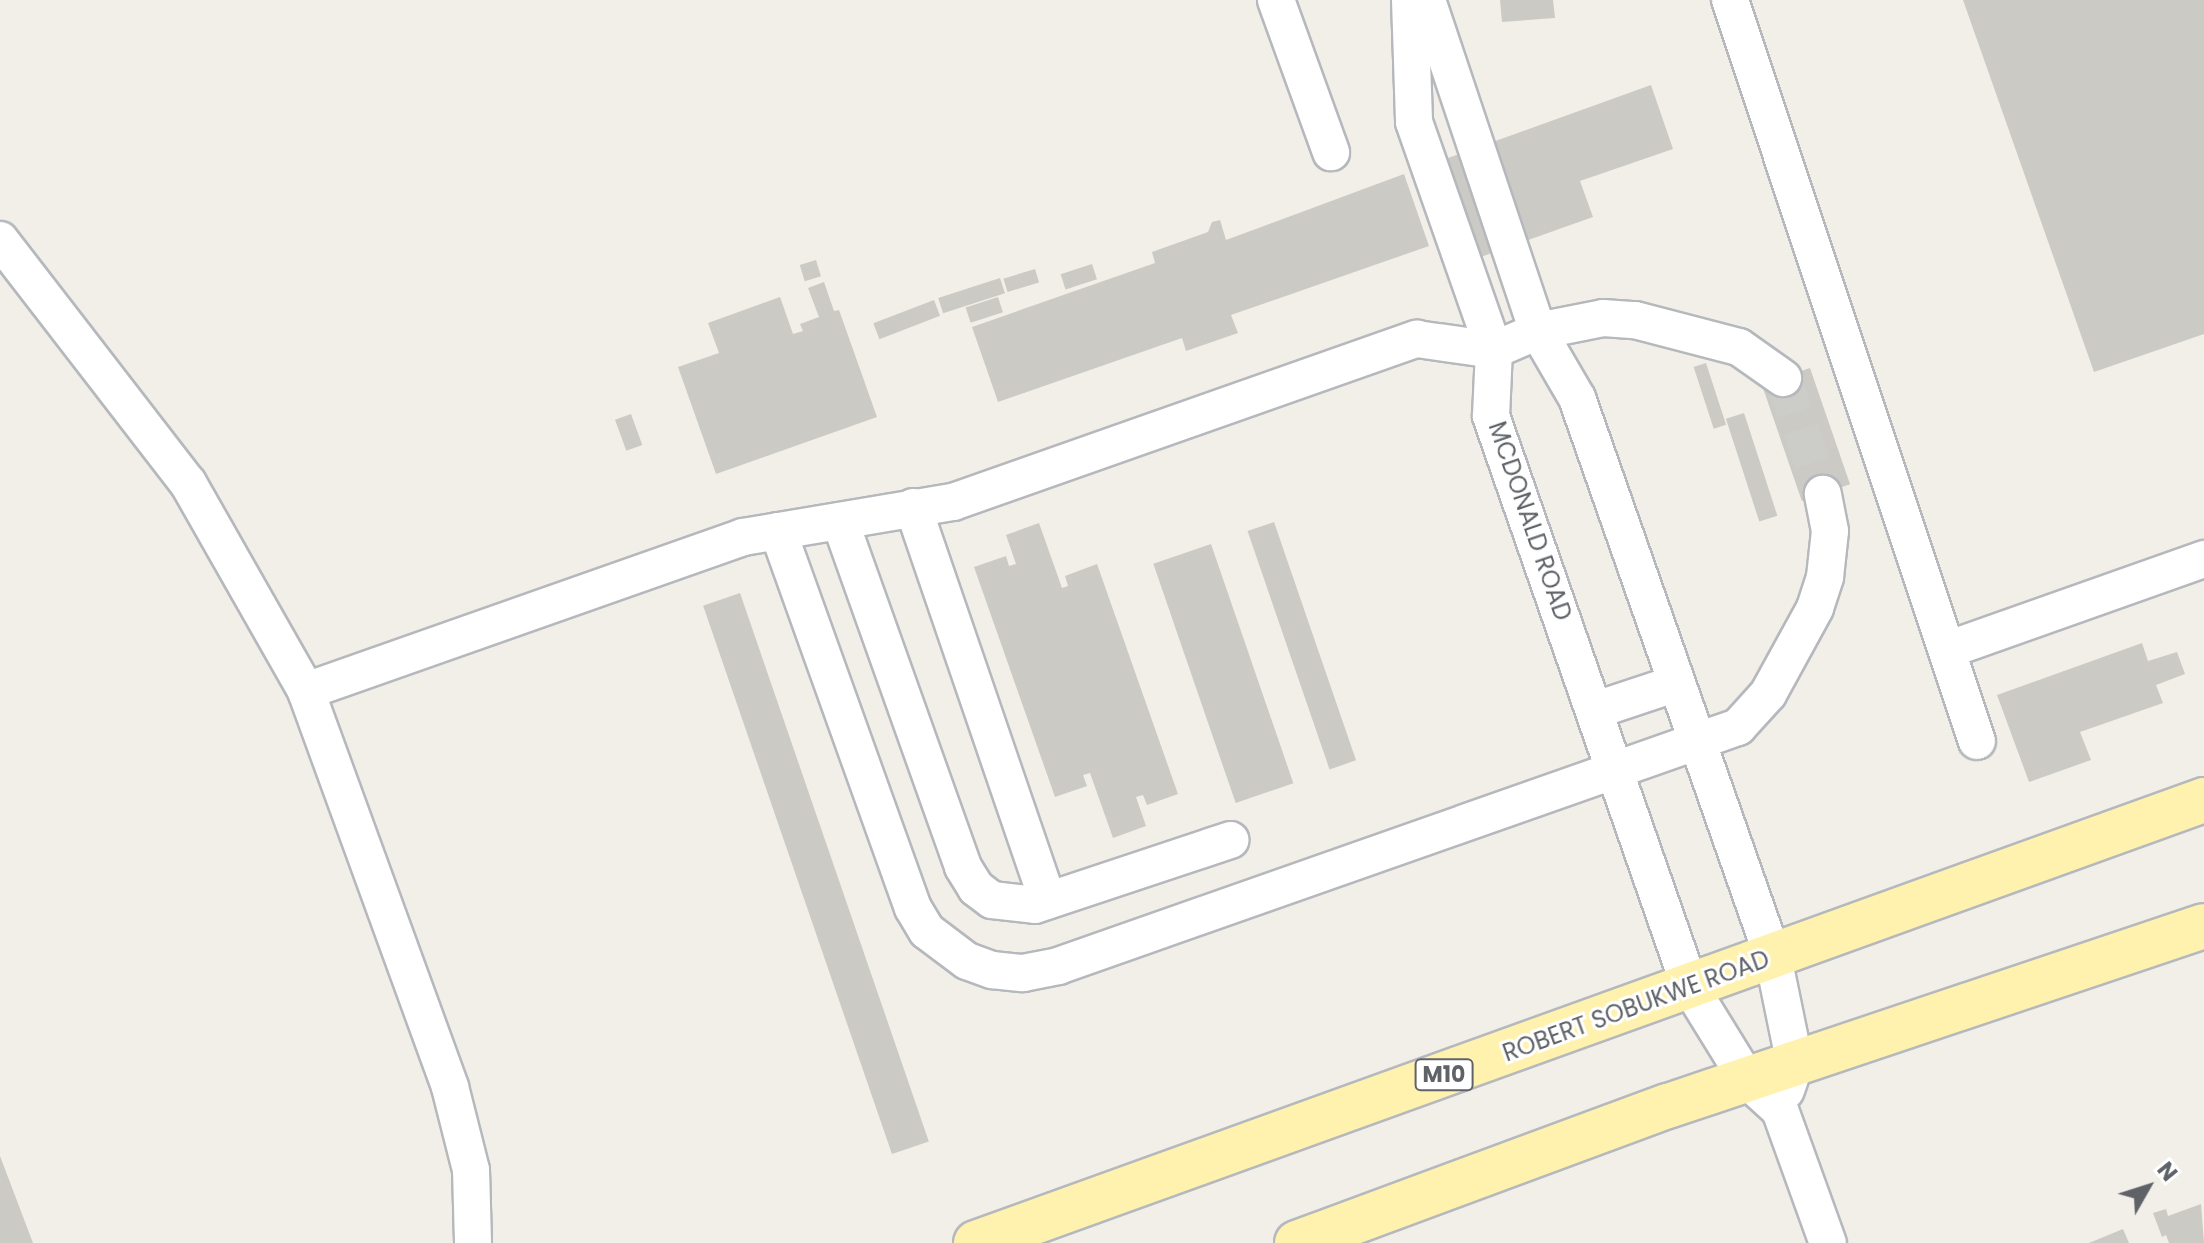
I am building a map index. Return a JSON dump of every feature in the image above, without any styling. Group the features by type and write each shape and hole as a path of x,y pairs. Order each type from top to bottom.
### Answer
{"main road":[{"name":"ROBERT SOBUKWE ROAD","path":"976,1243 2204,800"},
{"path":"1297,1243 1795,1064 2204,926"}],"street":[{"path":"1276,0 1331,152"},
{"name":"MCDONALD ROAD","path":"1410,0 1414,122 1494,350 1491,416 1690,987 1748,1081 1780,1110"},
{"path":"1427,0 1538,331 1577,398 1773,957 1795,1064 1780,1110 1828,1243"},
{"path":"1730,0 1977,741"},
{"path":"0,240 96,357 188,483 306,691 450,1087 471,1170 473,1243"},
{"path":"306,691 743,537 953,502 1417,339 1494,350 1538,331 1603,318 1668,325 1739,347 1783,378"},
{"path":"778,531 913,908 944,946 992,970 1023,973 1058,966 1738,727 1768,694 1815,608 1825,577 1830,531 1823,494"},
{"path":"913,507 1048,901"},
{"path":"840,521 963,867 976,888 992,900 1014,906 1048,901 1230,840"},
{"path":"1947,650 2204,559"},
{"path":"1596,710 1677,683"}],"building":[{"path":"1500,0 1553,0 1555,18 1502,22"},
{"path":"1963,0 2204,0 2204,334 2094,372"},
{"path":"1651,85 1673,149 1580,181 1593,217 1447,269 1412,171"},
{"path":"1404,174 1429,246 1231,315 1238,333 1186,351 1182,338 998,402 972,327 1155,263 1152,252 1208,232 1212,222 1220,220 1226,240"},
{"path":"816,260 821,276 805,281 800,265"},
{"path":"1092,264 1097,279 1066,289 1061,274"},
{"path":"1035,269 1039,282 1008,292 1003,279"},
{"path":"1000,278 1005,293 943,313 938,298"},
{"path":"824,282 834,311 839,310 877,417 716,474 678,367 719,353 708,323 780,297 793,334 803,331 800,324 819,317 808,288"},
{"path":"998,297 1003,312 971,323 966,308"},
{"path":"934,300 940,316 879,339 873,323"},
{"path":"1706,363 1726,425 1714,429 1694,367"},
{"path":"1810,368 1850,484 1802,501 1762,385"},
{"path":"1744,413 1777,516 1759,522 1726,419"},
{"path":"631,414 642,445 626,451 615,420"},
{"path":"1274,522 1356,760 1330,769 1248,531"},
{"path":"1039,523 1062,588 1068,586 1065,576 1097,564 1178,794 1147,805 1143,795 1136,797 1146,826 1113,838 1090,773 1083,775 1087,786 1055,797 974,567 1006,556 1009,566 1016,564 1006,535"},
{"path":"1211,544 1293,783 1236,803 1153,564"},
{"path":"740,593 929,1141 892,1154 703,606"},
{"path":"2142,643 2148,661 2177,652 2185,674 2156,685 2163,703 2080,732 2091,760 2029,782 1997,695"},
{"path":"0,1156 33,1243 0,1243"},
{"path":"2201,1204 2204,1243 2169,1243 2166,1235 2162,1237 2153,1213 2166,1209 2168,1216"},
{"path":"2123,1229 2129,1243 2089,1243"}],"tunnel":[{"path":"1783,378 1823,494"}]}
